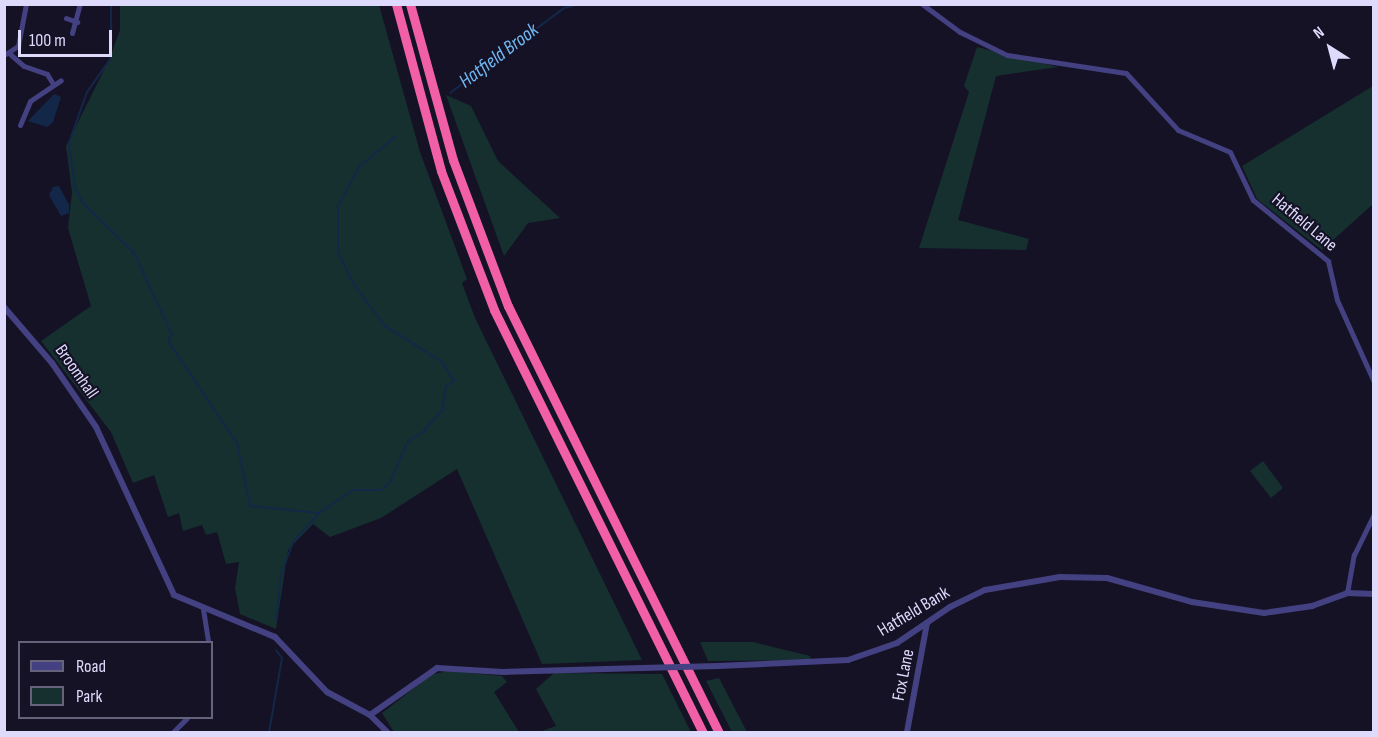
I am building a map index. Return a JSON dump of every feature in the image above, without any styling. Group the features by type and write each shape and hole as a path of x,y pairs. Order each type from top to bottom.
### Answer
{"highway":[{"path":"396,4 441,171 494,310 703,732"},
{"path":"410,4 453,160 508,306 719,732"}],"street":[{"path":"72,33 77,22 80,4"},
{"name":"Hatfield Lane","path":"922,4 960,32 1007,55 1126,73 1178,130 1230,152 1253,200 1328,261 1337,300 1374,382"},
{"path":"16,7 25,8 18,46 7,55 24,66 47,74 53,84"},
{"path":"66,18 77,22"},
{"path":"20,125 30,101 61,80"},
{"name":"Broomhall","path":"4,307 52,363 114,462 165,585 185,603 275,637 327,692 370,715"},
{"path":"1347,593 1354,555 1374,514"},
{"name":"Hatfield Bank","path":"370,715 437,668 503,672 848,660 891,646 985,590 1060,577 1107,578 1192,602 1264,613 1312,606 1347,593 1374,594"},
{"path":"203,609 208,641"},
{"name":"Fox Lane","path":"907,732 927,623"},
{"path":"370,715 387,732"},
{"path":"173,732 185,719"}],"green space":[{"path":"120,5 379,5 420,152 467,279 462,283 475,318 642,660 542,664 457,469 381,518 330,537 313,524 288,550 276,629 240,614 235,588 239,562 226,564 217,532 206,535 202,525 183,531 179,513 168,517 154,475 133,483 111,432 41,341 91,306 68,228 72,192 66,146 109,60 120,30"},
{"path":"977,47 1058,67 996,76 958,220 1029,239 1026,250 919,248 969,92 964,86"},
{"path":"1373,86 1373,204 1322,250 1257,199 1242,166"},
{"path":"446,95 471,106 498,161 560,218 528,223 504,256"},
{"path":"1263,461 1283,488 1271,498 1250,471"},
{"path":"700,642 753,642 810,656 811,660 708,661"},
{"path":"447,671 502,676 507,682 494,692 519,732 394,732 382,713 431,675"},
{"path":"554,673 662,674 691,732 539,732 556,726 536,689"},
{"path":"719,678 747,732 732,732 706,681"}],"water":[{"path":"54,94 61,97 53,122 47,127 28,121"},
{"path":"59,186 69,205 69,213 61,216 49,195 53,187"}],"waterway":[{"path":"111,4 111,58 87,92 69,143 75,188 82,202 134,253 172,335 168,341 237,443 250,506 319,513"},
{"name":"Hatfield Brook","path":"450,93 564,8 580,4"},
{"name":"Hatfield Brook","path":"276,620 281,575 293,542 319,513 353,490 380,490 389,484 408,441 422,433 442,411 446,386 454,381 442,362 385,326 354,285 338,252 338,206 359,167 396,136"},
{"name":"Hatfield Brook","path":"269,732 282,658 276,650"},
{"name":"Hatfield Brook","path":"237,732 258,732"}]}
